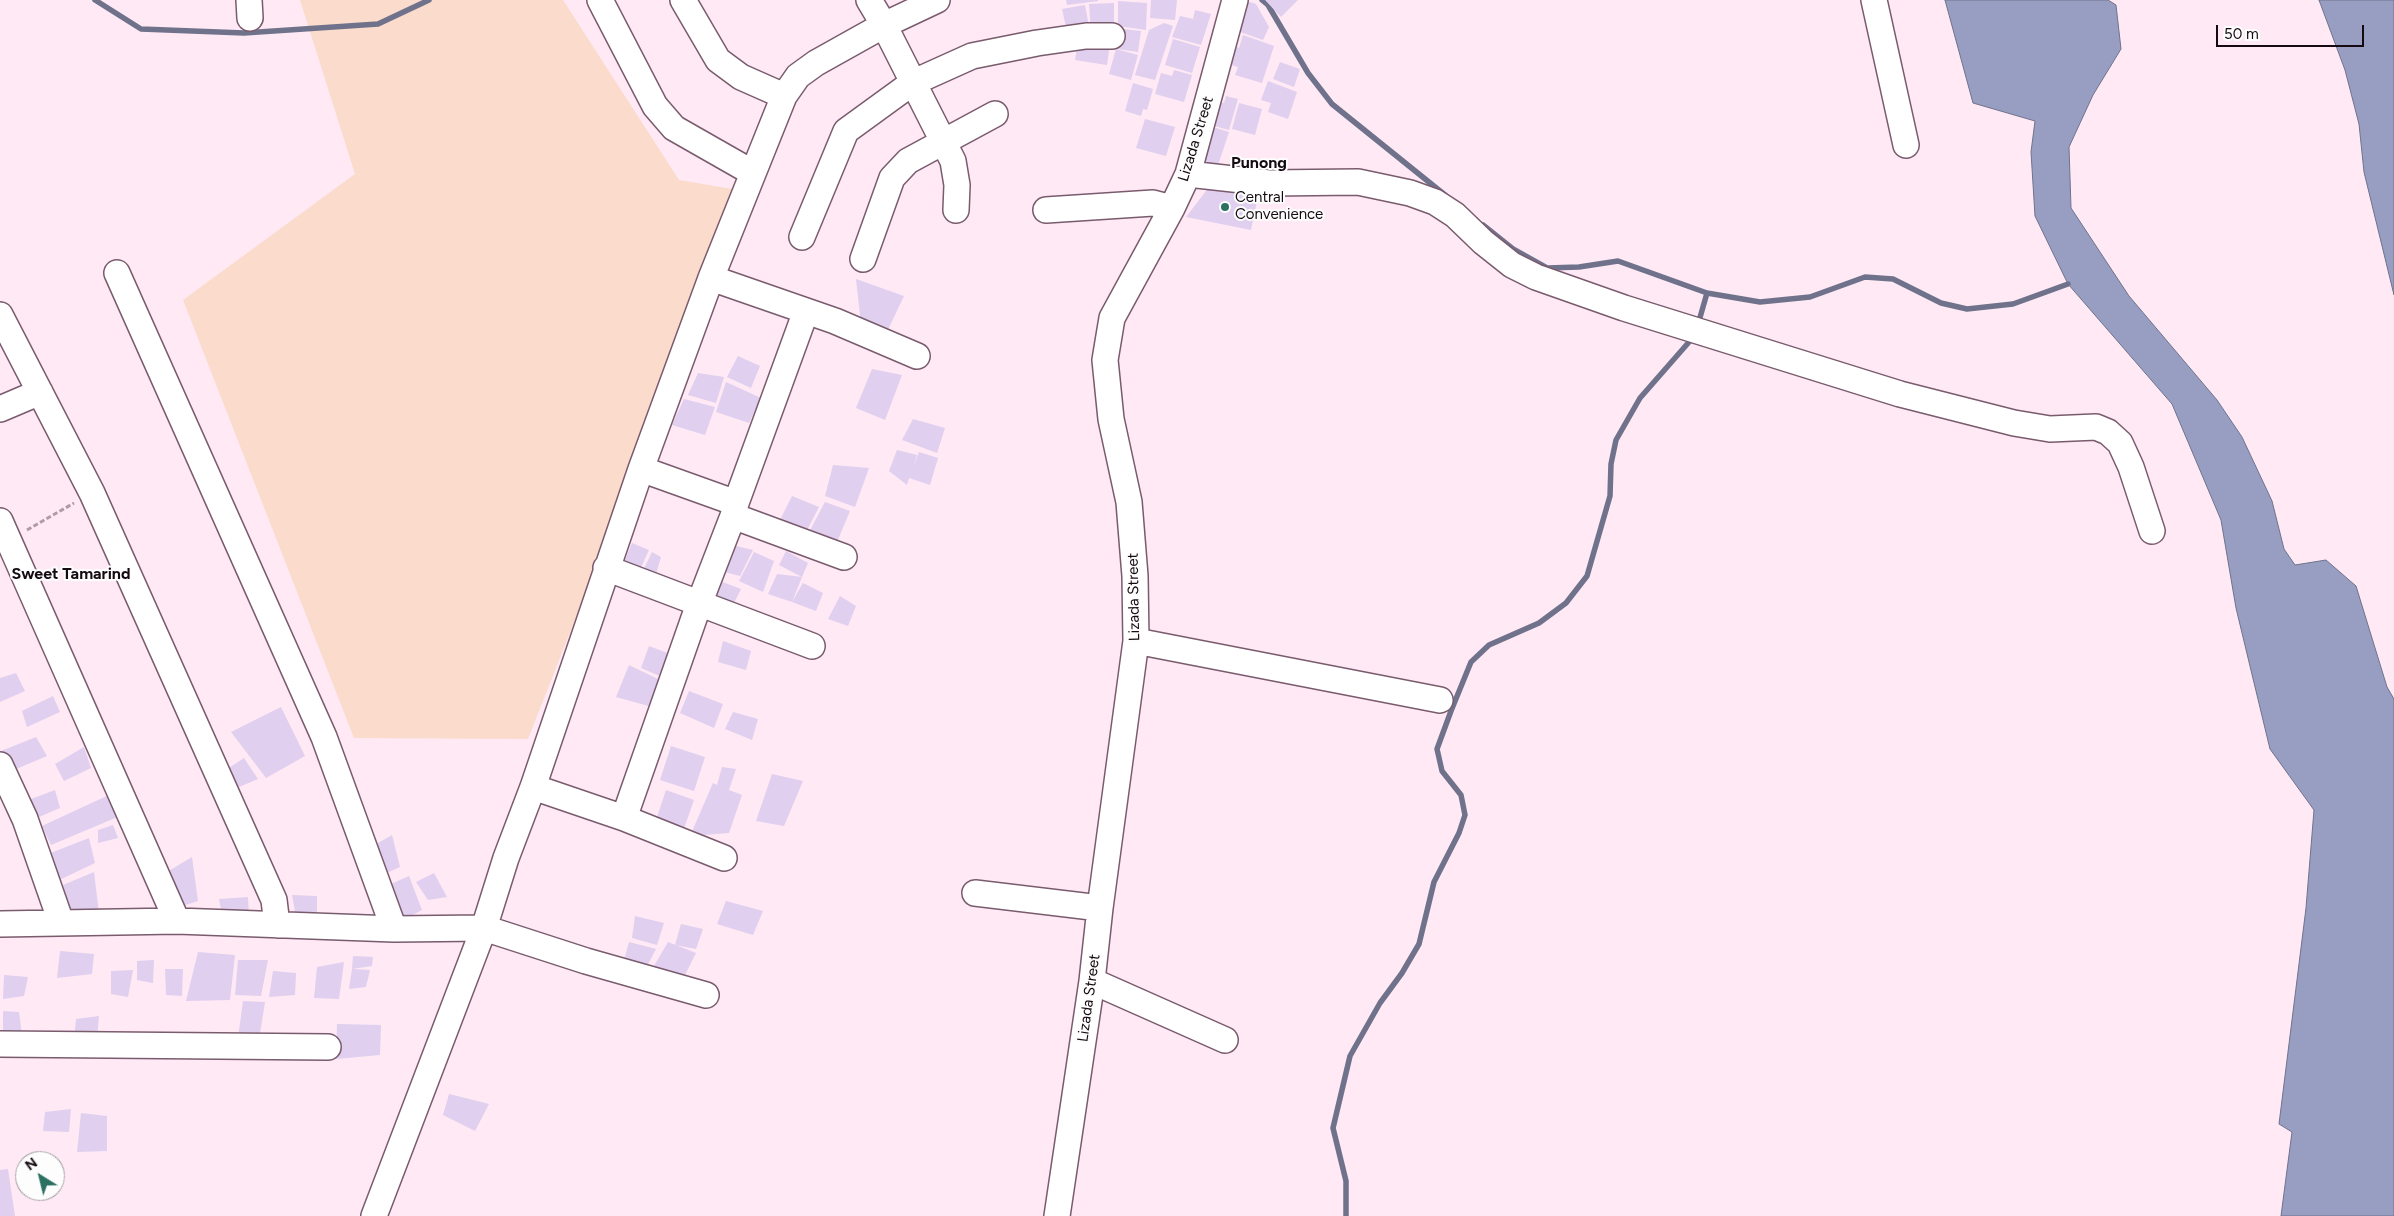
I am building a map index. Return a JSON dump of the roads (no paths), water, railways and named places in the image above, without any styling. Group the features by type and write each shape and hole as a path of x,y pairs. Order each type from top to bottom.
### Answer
{"street":[{"path":"600,0 655,106 674,128 753,173"},
{"path":"868,0 884,25 953,161 957,185 956,210"},
{"path":"374,1216 484,928 506,858 533,786 641,469 711,278 784,96 798,76 816,63 884,25 937,0"},
{"path":"1874,0 1906,144"},
{"name":"Lizada Street","path":"1057,1216 1092,981 1136,641 1135,576 1129,502 1111,419 1105,360 1112,318 1172,208 1188,174 1232,1"},
{"path":"688,3 718,60 741,77 784,96"},
{"path":"802,237 846,130 912,83 972,56 1037,43 1086,36 1112,36"},
{"path":"863,259 892,178 908,161 995,114"},
{"path":"1188,174 1269,183 1358,182 1410,193 1435,202 1455,215 1483,242 1512,265 1536,277 1624,308 1890,392 1976,414 2050,429 2096,427 2108,432 2120,443 2131,467 2152,532"},
{"path":"1046,210 1153,203 1172,208"},
{"path":"117,273 324,737 394,929"},
{"path":"711,278 806,311 917,356"},
{"path":"624,818 699,604 806,311"},
{"path":"0,315 92,493 274,900 277,925"},
{"path":"0,409 40,392"},
{"path":"641,469 844,557"},
{"path":"4,531 177,921"},
{"path":"606,568 812,646"},
{"path":"1136,641 1440,700"},
{"path":"0,765 25,819 61,922"},
{"path":"533,786 624,818 724,858"},
{"path":"975,893 1100,908"},
{"path":"0,924 177,921 394,929 484,928 706,995"},
{"path":"1092,981 1225,1040"},
{"path":"0,1044 328,1047"}],"water":[{"path":"1945,0 2108,0 2116,5 2121,49 2093,95 2069,147 2071,208 2129,296 2217,400 2242,437 2272,501 2284,549 2295,565 2326,560 2356,586 2387,687 2394,699 2394,1216 2281,1216 2292,1132 2279,1124 2306,908 2314,810 2270,749 2236,608 2221,520 2172,404 2068,284 2035,216 2031,152 2035,121 1973,103"},
{"path":"2319,0 2394,0 2394,295 2364,172 2359,124 2345,70"}],"waterway":[{"path":"95,0 141,29 244,33 378,24 429,0"},
{"path":"1262,0 1268,5 1308,73 1332,104 1445,195"},
{"path":"1483,225 1513,249 1547,268 1579,267 1618,261 1707,293 1760,302 1810,297 1865,277 1893,279 1941,303 1967,309 2013,304 2068,284"},
{"path":"1699,321 1707,293"},
{"path":"1346,1216 1346,1181 1333,1128 1350,1056 1380,1003 1402,973 1419,944 1434,882 1459,833 1465,815 1461,795 1442,771 1437,749 1451,711 1471,662 1489,645 1539,623 1566,603 1587,576 1610,496 1611,464 1616,440 1640,398 1689,342"}],"place":[{"name":"Central Convenience","path":"1225,207"}],"district":[{"name":"Punong","path":"1259,163"},
{"name":"Sweet Tamarind","path":"71,574"}]}
